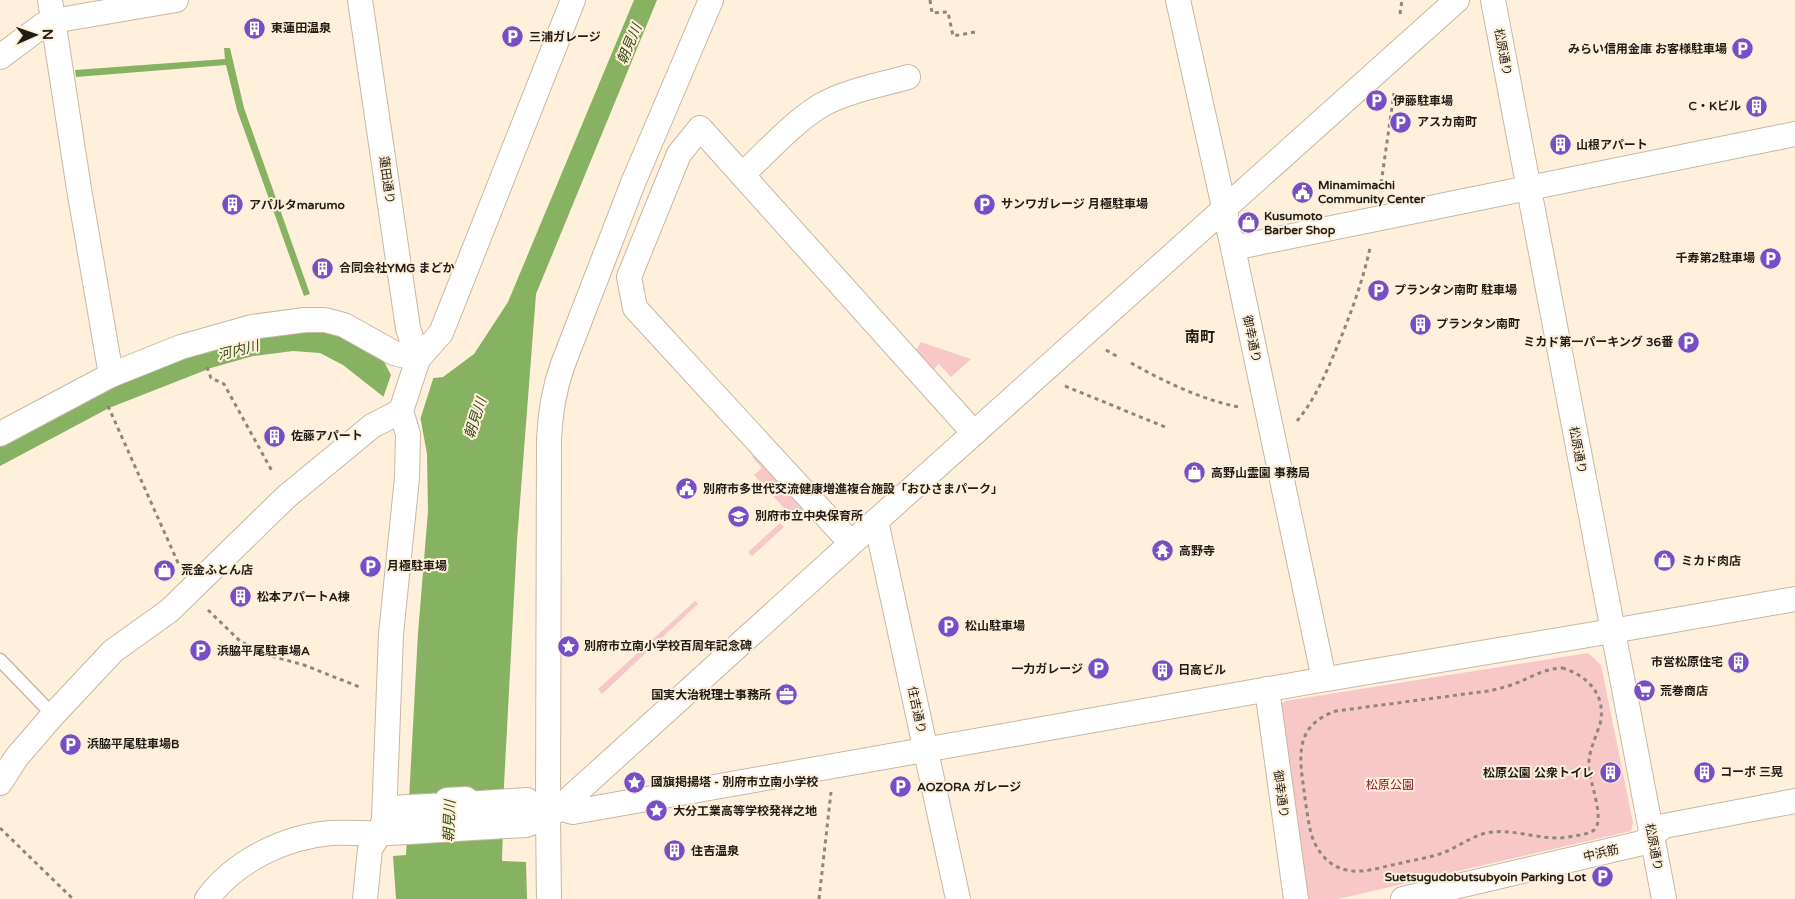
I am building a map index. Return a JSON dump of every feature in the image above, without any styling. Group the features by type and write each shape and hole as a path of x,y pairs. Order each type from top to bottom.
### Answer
{"street":[{"path":"51,10 176,0"},
{"name":"蓮田通り","path":"360,0 408,328 417,363"},
{"path":"385,828 391,634 407,478 408,434 401,411 417,363 441,333 573,0"},
{"path":"549,899 554,812 549,440 556,385 633,183 711,0"},
{"name":"御幸通り","path":"1178,0 1233,248 1324,679"},
{"path":"385,828 526,825 554,812 1457,0"},
{"name":"松原通り","path":"1492,0 1664,899"},
{"path":"0,57 43,24 51,10"},
{"path":"51,10 111,375"},
{"path":"742,175 803,118 821,105 840,97 908,77"},
{"path":"851,544 635,308 629,277 679,154 700,128 974,433"},
{"path":"1233,248 1795,134"},
{"path":"0,434 111,375 181,347 230,332 279,322 325,320 344,325 394,353 417,363"},
{"path":"0,783 16,758 113,651 169,611 286,497 372,426 401,411"},
{"name":"住吉通り","path":"876,521 958,899"},
{"path":"554,812 574,812 1324,679 1795,599"},
{"name":"御幸通り","path":"1267,690 1296,899"},
{"path":"207,899 239,867 280,844 305,837 331,833 385,828 526,809 527,800 466,804 466,799 447,800 448,805 390,808 385,828 370,849 365,899"},
{"name":"中浜筋","path":"1403,899 1642,843 1664,826 1795,801"}],"lane":[{"path":"0,660 53,715"}],"path":[{"path":"930,0 932,13 948,12 953,36 975,32"},
{"path":"1131,363 1202,396 1224,404 1268,412"},
{"path":"208,370 211,378 224,384 286,497"},
{"path":"1040,374 1165,427"},
{"path":"109,409 190,590 240,641 264,654 335,676 388,700"},
{"path":"1562,668 1573,672 1584,677 1592,686 1598,697 1601,709 1600,721 1588,762 1598,814 1598,826 1594,830 1589,833 1558,838 1512,832 1487,833 1474,837 1442,853 1360,872 1338,868 1318,852 1312,841 1300,754 1307,730 1326,714 1336,710 1488,691 1508,686 1550,669 1562,668"},
{"path":"819,899 832,783 829,767"},
{"path":"0,828 73,899"}],"green space":[{"path":"921,342 971,359 951,377 939,364 934,369 916,350"},
{"path":"754,455 803,510 793,518 754,475 762,468 752,457"},
{"path":"780,523 784,527 752,556 748,552"},
{"path":"695,601 698,604 602,694 598,689"},
{"name":"松原公園","path":"1588,653 1601,665 1633,823 1631,831 1338,899 1305,899 1279,706 1285,701"}],"water":[{"path":"634,0 657,0 536,294 517,541 504,785 502,861 526,862 527,899 396,899 393,856 406,855 418,633 428,511 427,454 420,416 385,398 343,365 320,353 293,351 253,356 211,368 109,408 0,466 0,440 103,386 250,333 326,329 434,378 443,377 474,354 508,302"},
{"path":"224,48 230,48 244,108 310,294 304,296 237,110 226,65 76,77 75,70 225,59"}],"pier":[{"path":"379,352 434,376 419,423 418,418 383,398 391,375"}],"place":[{"name":"東蓮田温泉","path":"255,28"},
{"name":"三浦ガレージ","path":"513,37"},
{"name":"みらい信用金庫 お客様駐車場","path":"1743,49"},
{"name":"伊藤駐車場","path":"1377,101"},
{"name":"C・Kビル","path":"1757,106"},
{"name":"アスカ南町","path":"1401,122"},
{"name":"山根アパート","path":"1560,145"},
{"name":"Minamimachi Community Center","path":"1302,192"},
{"name":"サンワガレージ 月極駐車場","path":"985,204"},
{"name":"アパルタmarumo","path":"233,205"},
{"name":"Kusumoto Barber Shop","path":"1248,223"},
{"name":"千寿第2駐車場","path":"1771,258"},
{"name":"合同会社YMG まどか","path":"323,268"},
{"name":"プランタン南町 駐車場","path":"1378,290"},
{"name":"プランタン南町","path":"1420,324"},
{"name":"ミカド第一パーキング 36番","path":"1689,342"},
{"name":"佐藤アパート","path":"275,436"},
{"name":"高野山霊園 事務局","path":"1195,473"},
{"name":"別府市多世代交流健康増進複合施設「おひさまパーク」","path":"687,489"},
{"name":"別府市立中央保育所","path":"739,516"},
{"name":"高野寺","path":"1163,551"},
{"name":"ミカド肉店","path":"1665,561"},
{"name":"月極駐車場","path":"371,566"},
{"name":"荒金ふとん店","path":"165,570"},
{"name":"松本アパートA棟","path":"241,597"},
{"name":"松山駐車場","path":"949,626"},
{"name":"別府市立南小学校百周年記念碑","path":"568,646"},
{"name":"浜脇平尾駐車場A","path":"201,651"},
{"name":"市営松原住宅","path":"1739,662"},
{"name":"一力ガレージ","path":"1099,669"},
{"name":"日高ビル","path":"1162,670"},
{"name":"荒巻商店","path":"1644,691"},
{"name":"国実大治税理士事務所","path":"787,695"},
{"name":"浜脇平尾駐車場B","path":"71,744"},
{"name":"コーポ 三晃","path":"1704,772"},
{"name":"松原公園 公衆トイレ","path":"1610,773"},
{"name":"國旗掲揚塔 - 別府市立南小学校","path":"635,782"},
{"name":"AOZORA ガレージ","path":"901,787"},
{"name":"大分工業高等学校発祥之地","path":"657,811"},
{"name":"住吉温泉","path":"675,851"},
{"name":"Suetsugudobutsubyoin Parking Lot","path":"1602,877"}],"district":[{"name":"南町","path":"1200,337"}],"water label":[{"name":"朝見川","path":"629,44"},
{"name":"河内川","path":"238,350"},
{"name":"朝見川","path":"475,418"},
{"name":"朝見川","path":"449,821"}]}
